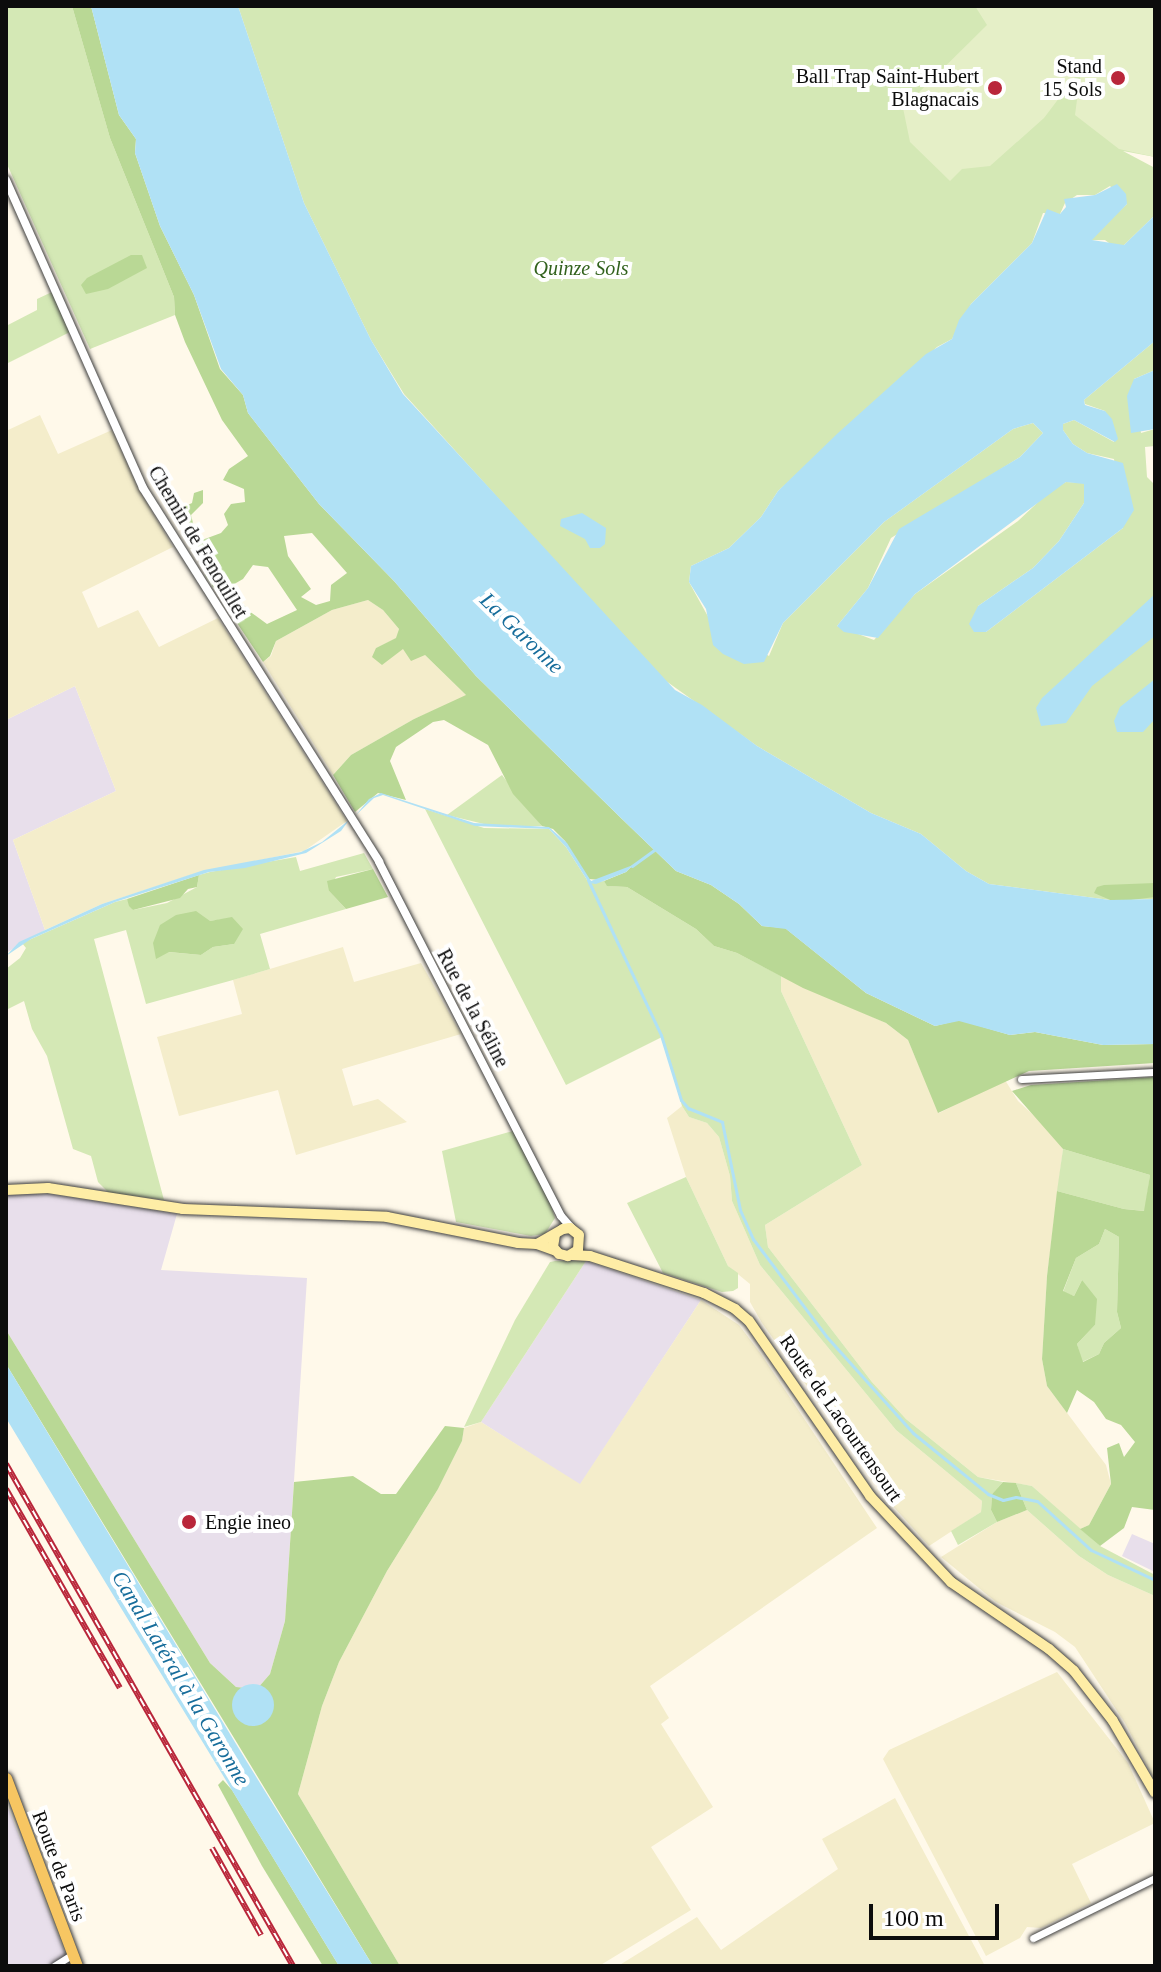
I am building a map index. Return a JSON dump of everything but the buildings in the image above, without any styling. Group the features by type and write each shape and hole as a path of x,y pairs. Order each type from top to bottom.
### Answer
{"main road":[{"name":"Route de Lacourtensourt","path":"6,1190 48,1188 183,1209 373,1215 537,1244 563,1256 590,1256 704,1293 735,1309 749,1321 870,1496 951,1582 1041,1643 1074,1671 1113,1721 1155,1793"},
{"path":"537,1244 566,1228 577,1234 590,1256"},
{"path":"556,1234 556,1251"},
{"path":"572,1255 580,1247 577,1234"},
{"name":"Route de Paris","path":"6,1778 75,1960"}],"street":[{"name":"Chemin de Fenouillet","path":"6,180 143,488 353,818"},
{"name":"Rue de la Séline","path":"353,818 456,1008 561,1216 577,1234"},
{"path":"1021,1079 1155,1072"},
{"path":"556,1234 561,1216"},
{"path":"1033,1938 1155,1878"},
{"path":"54,1966 75,1960"}],"shaded area":[{"path":"40,415 58,454 112,430 137,486 173,547 82,592 98,628 138,610 159,647 218,618 347,821 304,851 197,873 102,904 45,930 13,840 116,791 75,686 6,720 9,607 6,431"},
{"path":"368,600 383,610 399,629 397,638 376,648 391,655 404,648 425,655 467,696 414,719 351,755 333,775 263,662 271,656 276,641 332,610"},
{"path":"75,686 116,791 13,840 45,930 6,953 6,720"},
{"path":"343,947 354,982 421,963 461,1034 342,1069 353,1106 378,1099 407,1122 296,1155 278,1090 179,1116 157,1037 242,1014 233,980"},
{"path":"781,976 886,1023 908,1040 939,1113 1005,1080 1018,1101 1052,1132 1063,1149 1047,1276 1042,1359 1047,1386 1106,1465 1111,1484 1089,1525 1080,1529 1032,1486 978,1477 906,1419 872,1382 768,1247 765,1225 862,1165 781,991"},
{"path":"682,1106 689,1117 707,1123 719,1137 730,1176 732,1201 760,1265 896,1430 982,1501 981,1512 929,1546 892,1505 762,1323 750,1302 750,1284 728,1266 686,1177 667,1118"},
{"path":"50,1194 177,1214 161,1270 307,1278 285,1621 270,1674 257,1689 236,1687 210,1663 6,1330 6,1195"},
{"path":"586,1261 701,1300 580,1485 481,1422"},
{"path":"701,1300 739,1325 877,1528 650,1686 669,1718 661,1724 713,1807 651,1847 691,1910 599,1966 400,1966 298,1794 322,1706 339,1662 387,1571 438,1489 462,1441 464,1428 481,1422 580,1484"},
{"path":"1027,1510 1079,1556 1108,1575 1155,1596 1155,1781 1125,1723 1075,1647 1055,1632 996,1602 941,1557 997,1522"},
{"path":"1132,1534 1155,1544 1155,1572 1122,1556"},
{"path":"1057,1672 1128,1763 1155,1823 1072,1864 1091,1903 1041,1928 1027,1927 1020,1938 986,1956 883,1759 889,1750"},
{"path":"895,1798 985,1966 618,1966 697,1917 721,1950 838,1869 822,1839"},
{"path":"6,1802 70,1966 6,1966"}],"green space":[{"path":"6,6 72,6 110,138 174,297 175,315 90,349 6,162"},
{"path":"72,6 91,6 119,115 136,139 135,153 160,226 194,295 220,369 243,395 248,413 319,504 394,581 476,676 676,871 711,885 739,904 762,926 785,928 866,993 935,1026 959,1020 1010,1035 1035,1032 1103,1045 1155,1044 1155,1063 1029,1071 938,1113 908,1040 886,1023 803,988 737,953 714,946 696,929 627,887 607,886 604,881 626,872 632,866 601,880 588,879 565,841 553,829 542,826 513,794 488,745 444,720 433,722 396,747 390,761 406,800 378,793 355,812 333,775 351,755 414,719 466,695 425,655 411,661 403,649 382,665 372,657 376,648 396,638 399,629 383,610 368,600 332,610 276,641 270,656 263,662 205,575 209,564 169,514 192,503 194,493 203,490 203,503 191,515 195,531 202,540 221,533 228,525 224,514 231,504 245,502 244,489 223,480 229,469 248,456 222,420 185,342 175,315 174,297 110,138","holes":["312,533 347,573 331,585 330,601 316,605 301,597 311,589 288,556 284,536","253,565 268,567 297,610 267,624 249,611 229,587 243,579"]},
{"name":"Quinze Sols","path":"238,6 1155,6 1155,157 1123,151 1155,168 1155,215 1124,245 1113,246 1105,240 1092,240 1092,236 1127,204 1110,186 1095,195 1077,195 1065,203 1060,214 1043,213 1032,243 971,304 952,339 937,347 778,491 761,517 729,548 691,566 689,582 711,622 769,656 783,623 884,522 1013,429 1033,423 1043,433 1020,457 891,538 868,588 837,626 874,640 915,594 1018,521 1050,491 1066,482 1084,483 1084,503 1059,541 1033,568 978,606 986,632 1123,528 1114,459 1087,453 1073,444 1063,430 1063,424 1074,420 1114,442 1105,411 1085,404 1084,400 1155,341 1155,370 1134,379 1141,433 1155,429 1155,446 1145,447 1147,477 1155,485 1155,899 1110,900 989,884 966,871 921,834 871,813 757,746 659,676 404,394 371,340 304,203"},
{"name":"Ball Trap Saint-Hubert Blagnacais","path":"975,6 1155,6 1155,157 1119,149 1075,115 1081,69 1044,118 990,166 962,169 950,181 910,142 903,108 987,25"},
{"path":"131,255 142,255 147,268 108,289 86,294 81,285 87,278"},
{"path":"52,292 70,332 6,364 6,326 37,310 37,299"},
{"path":"502,775 542,826 492,826 447,815"},
{"path":"425,809 484,828 549,829 566,847 589,883 604,881 608,886 627,887 696,929 714,946 737,953 781,976 781,991 862,1165 765,1225 768,1247 872,1382 906,1419 978,1477 1003,1482 992,1494 991,1510 997,1522 958,1545 951,1531 981,1512 982,1501 896,1430 760,1265 732,1201 730,1176 719,1137 707,1123 689,1117 682,1106 662,1037 566,1085"},
{"path":"364,853 373,869 336,877 329,891 346,909 260,934 270,969 146,1004 126,930 94,939 164,1200 109,1193 98,1182 91,1156 73,1149 47,1056 32,1029 24,1001 6,1010 6,969 20,958 26,948 22,943 115,902 127,899 133,910 167,903 197,887 199,875 296,857 300,871","holes":["232,918 234,944 213,947 201,955 168,952 210,921"]},
{"path":"373,869 388,897 346,909 329,891 327,881"},
{"path":"199,875 197,887 188,889 180,898 133,910 129,906 127,899"},
{"path":"1155,883 1155,897 1115,902 1094,893 1097,887 1104,885"},
{"path":"196,911 210,921 232,917 243,929 234,944 213,947 201,955 169,952 156,959 153,943 160,925 176,915"},
{"path":"1155,1077 1155,1510 1132,1507 1124,1528 1100,1546 1080,1529 1089,1525 1111,1484 1107,1448 1119,1443 1124,1457 1135,1442 1121,1425 1106,1419 1094,1402 1077,1390 1067,1413 1047,1386 1042,1359 1047,1276 1057,1191 1124,1209 1144,1211 1150,1175 1063,1149 1012,1091 1031,1085","holes":["1105,1229 1119,1237 1117,1312 1121,1328 1104,1343 1099,1354 1083,1362 1077,1344 1095,1325 1097,1299 1082,1280 1074,1296 1063,1291 1076,1258 1099,1244"]},
{"path":"513,1131 551,1205 555,1218 545,1234 531,1236 456,1222 442,1151"},
{"path":"1063,1149 1150,1175 1145,1211 1124,1209 1057,1191"},
{"path":"686,1177 728,1266 738,1273 738,1288 733,1291 722,1292 663,1273 627,1203"},
{"path":"1105,1229 1119,1237 1117,1312 1121,1328 1104,1343 1099,1354 1082,1362 1077,1344 1095,1325 1082,1280 1074,1296 1063,1292 1076,1258 1099,1244"},
{"path":"586,1261 481,1422 464,1427 515,1320 550,1262"},
{"path":"6,1330 210,1663 236,1687 257,1689 270,1674 285,1621 294,1482 353,1476 381,1494 396,1494 445,1426 464,1428 462,1441 438,1489 387,1571 339,1662 322,1706 298,1794 400,1966 373,1966 6,1364"},
{"path":"1003,1482 1016,1483 1027,1510 997,1522 991,1510 992,1494"},
{"path":"1016,1483 1032,1486 1100,1546 1155,1575 1155,1596 1108,1575 1079,1556 1027,1510"},
{"path":"223,1780 339,1966 323,1966 262,1866 218,1785"}],"water":[{"name":"La Garonne","path":"91,6 238,6 304,203 371,340 403,394 675,690 702,705 757,746 871,813 921,834 966,871 989,884 1110,900 1155,899 1155,1044 1103,1045 1035,1032 1010,1035 959,1021 935,1026 866,993 786,929 762,926 739,904 711,885 676,871 622,819 476,676 394,581 319,504 248,413 243,395 221,369 194,295 160,226 135,153 136,139 119,115"},
{"path":"1117,184 1126,194 1127,204 1092,240 1124,245 1155,215 1155,341 1084,400 1085,405 1105,411 1112,419 1118,439 1115,442 1074,420 1063,424 1063,430 1073,444 1087,453 1123,463 1134,510 1123,528 986,632 974,632 969,624 978,606 1033,568 1059,541 1084,503 1084,484 1066,482 915,594 878,638 844,632 837,626 868,588 899,529 1020,457 1043,433 1033,423 1013,429 884,522 783,623 764,662 744,664 723,654 713,645 706,609 689,582 691,566 729,548 761,517 778,491 838,433 926,354 952,339 959,320 971,304 1032,243 1047,209 1060,214 1066,207 1064,199 1095,195"},
{"path":"1155,370 1155,429 1131,433 1127,396 1134,379"},
{"path":"582,513 606,528 605,544 600,548 590,548 585,539 560,526 561,519"},
{"path":"1155,594 1155,636 1092,686 1066,723 1041,726 1036,708 1042,698"},
{"path":"1155,679 1155,719 1143,732 1117,732 1114,721 1120,707"},
{"path":"381,793 474,823 549,827 567,843 591,881 633,865 626,872 596,884 589,883 566,847 549,829 475,826 383,795 374,798 356,815 369,799"},
{"path":"349,820 341,831 306,853 245,868 209,872 115,902 31,939 6,956 19,942 102,904 204,870 301,852 322,842"},
{"name":"Canal Latéral à la Garonne","path":"6,1364 373,1966 339,1966 6,1418"},
{"path":"253,1684 268,1690 274,1705 268,1720 253,1726 238,1720 232,1705 238,1690"}],"waterway":[{"path":"632,866 655,849"},
{"path":"588,880 661,1035 681,1100 688,1108 722,1122 740,1210 753,1239 826,1336 913,1433 988,1494 1003,1500 1016,1497 1037,1501 1091,1550 1155,1580"}],"railway":[{"path":"6,1464 293,1966"},
{"path":"6,1489 120,1688"},
{"path":"212,1848 261,1935"}],"place":[{"name":"Stand 15 Sols","path":"1118,78"},
{"name":"Ball Trap Saint-Hubert Blagnacais","path":"995,88"},
{"name":"Engie ineo","path":"189,1522"}]}
